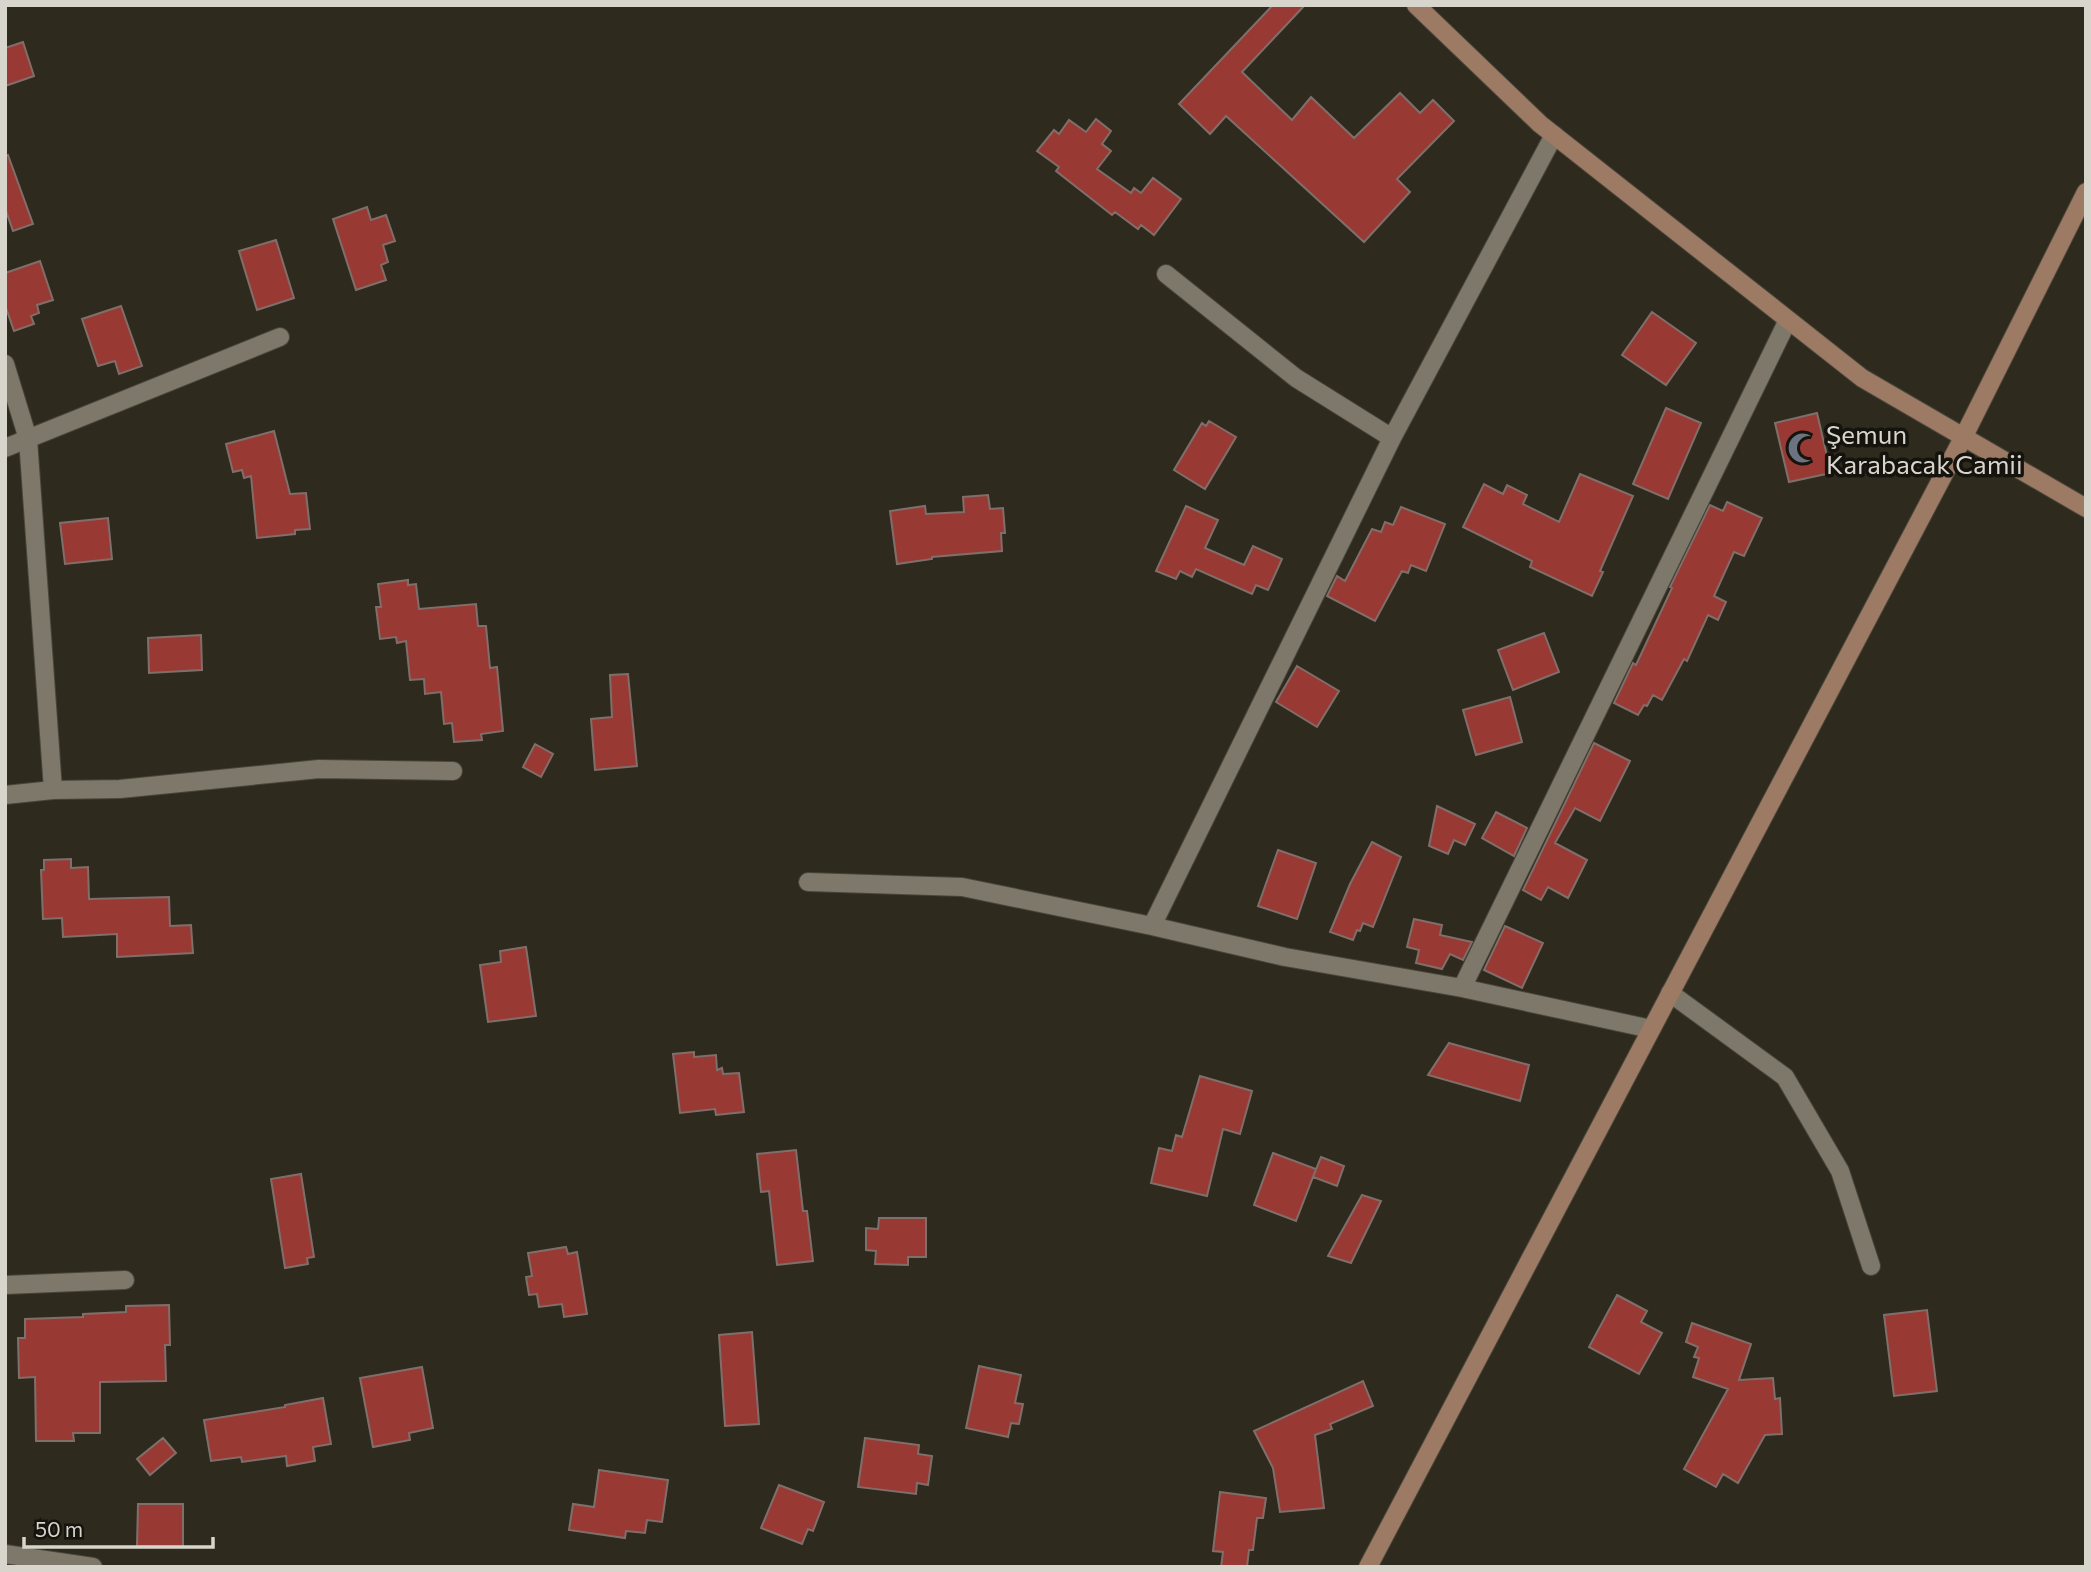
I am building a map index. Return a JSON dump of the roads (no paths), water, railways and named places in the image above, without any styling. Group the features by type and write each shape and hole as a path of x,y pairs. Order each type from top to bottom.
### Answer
{"main road":[{"path":"1416,5 1554,135 1862,378 2086,508"},
{"path":"1368,1567 1964,436 2086,192"}],"street":[{"path":"1152,926 1392,438 1554,135"},
{"path":"1166,274 1296,378 1392,438"},
{"path":"1462,988 1788,320"},
{"path":"5,449 279,337"},
{"path":"5,364 28,439 54,790"},
{"path":"5,795 54,790 120,789 319,769 453,772"},
{"path":"808,882 962,887 1152,926 1285,957 1462,988 1651,1030"},
{"path":"1670,993 1785,1077 1840,1171 1871,1266"},
{"path":"5,1285 125,1280"},
{"path":"8,1558 93,1567"}],"place":[{"name":"Şemun Karabacak Camii","path":"1803,448"}]}
